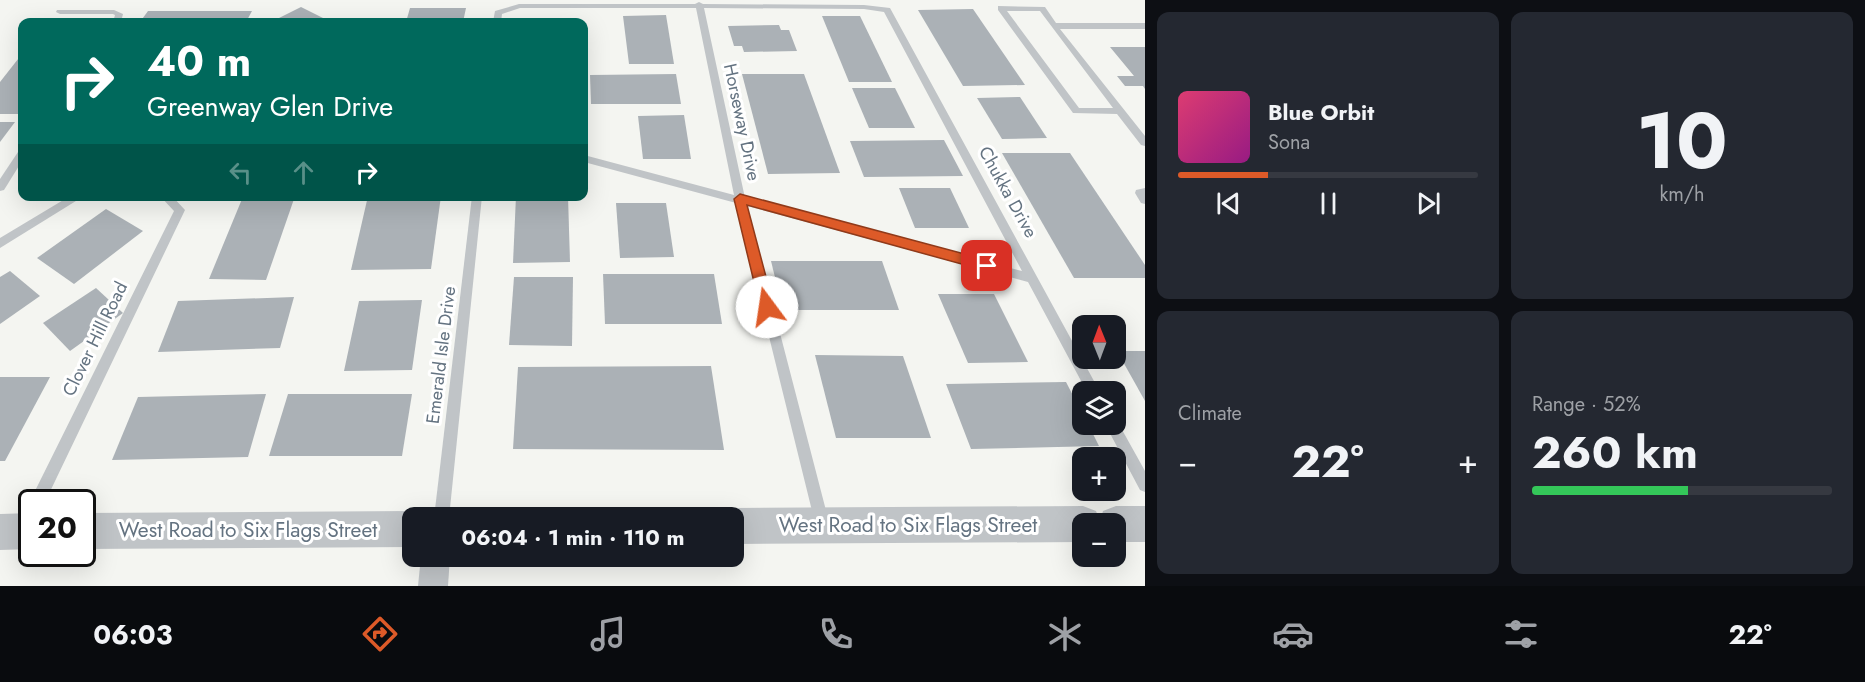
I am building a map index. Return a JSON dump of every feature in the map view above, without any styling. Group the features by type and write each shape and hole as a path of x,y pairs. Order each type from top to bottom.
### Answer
{"street":[{"name":"West Road to Six Flags Street","path":"744,526 1072,524"},
{"path":"1126,524 1145,524"},
{"name":"West Road to Six Flags Street","path":"96,531 402,529"},
{"path":"433,586 435,567"}],"lane":[{"name":"Chukka Drive","path":"699,4 864,7 887,10 1088,381"},
{"path":"498,18 519,6 699,4"},
{"name":"Horseway Drive","path":"699,4 740,199 822,526"},
{"path":"1120,111 1076,111 1001,8 1041,9 1120,111 1145,144"},
{"path":"60,12 114,12 119,14 118,18"},
{"path":"1054,26 1145,26"},
{"path":"0,188 18,160"},
{"path":"588,160 1032,278"},
{"path":"1145,192 1140,193 1145,200"},
{"path":"0,243 71,201"},
{"name":"Clover Hill Road","path":"41,489 180,210 170,201"},
{"name":"Emerald Isle Drive","path":"442,507 476,201"},
{"path":"1118,435 1145,485"}],"building":[{"path":"301,7 323,18 279,18"},
{"path":"410,8 466,8 464,18 407,18"},
{"path":"973,9 1025,85 963,86 918,10"},
{"path":"148,11 252,11 248,18 143,18"},
{"path":"666,15 674,64 629,64 623,16"},
{"path":"822,16 860,16 892,82 849,82"},
{"path":"779,25 781,30 789,30 797,51 744,52 742,46 734,46 728,26"},
{"path":"1110,47 1145,47 1145,89 1143,86 1125,86 1117,76 1134,76"},
{"path":"18,59 18,114 0,114 0,82"},
{"path":"676,74 681,104 591,104 590,75"},
{"path":"742,74 804,74 840,173 768,174"},
{"path":"852,88 895,88 915,128 869,128"},
{"path":"1020,97 1047,138 1002,139 977,98"},
{"path":"684,115 691,159 643,159 638,116"},
{"path":"0,122 15,122 0,142"},
{"path":"944,140 963,176 864,177 850,141"},
{"path":"1002,153 1070,153 1145,265 1145,278 1074,278"},
{"path":"899,188 950,188 969,228 915,228"},
{"path":"241,201 293,201 266,280 209,279"},
{"path":"367,201 440,201 431,269 351,270"},
{"path":"516,201 568,201 570,262 513,263"},
{"path":"616,203 666,203 674,257 620,258"},
{"path":"106,209 143,231 74,284 37,258"},
{"path":"771,261 882,261 899,310 783,310"},
{"path":"10,271 40,296 0,324 0,277"},
{"path":"603,274 714,274 722,324 605,324"},
{"path":"514,277 573,277 572,346 509,345"},
{"path":"96,288 123,313 70,351 43,323"},
{"path":"938,294 994,294 1028,362 968,363"},
{"path":"294,297 280,348 158,352 178,301"},
{"path":"422,300 412,370 344,371 359,301"},
{"path":"1126,351 1145,351 1145,401 1126,367"},
{"path":"815,355 903,356 931,438 836,438"},
{"path":"711,366 724,450 513,449 518,367"},
{"path":"0,377 50,377 5,461 0,461"},
{"path":"1066,382 1072,394 1072,435 1094,435 1099,446 971,449 946,384"},
{"path":"266,394 248,457 112,460 138,397"},
{"path":"288,394 412,394 402,456 269,456"}],"route":[{"path":"767,307 740,199 987,266"}]}
